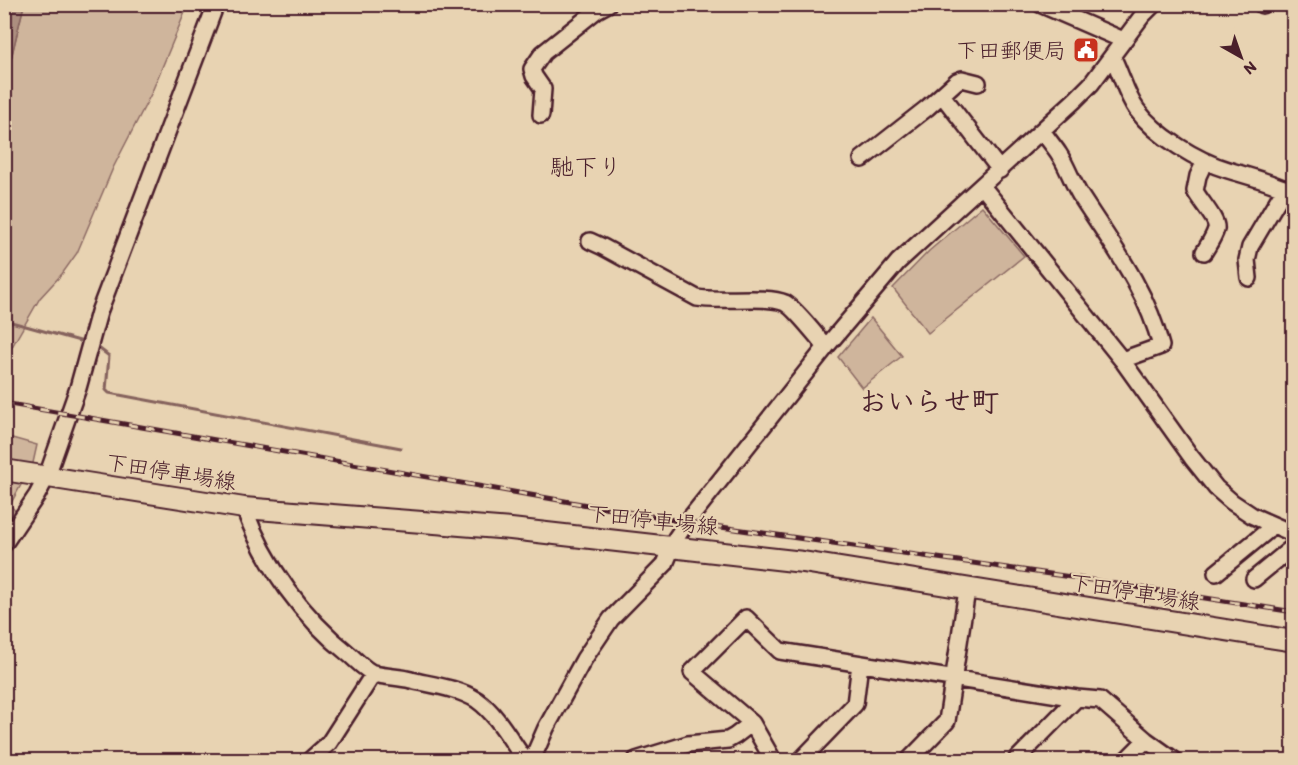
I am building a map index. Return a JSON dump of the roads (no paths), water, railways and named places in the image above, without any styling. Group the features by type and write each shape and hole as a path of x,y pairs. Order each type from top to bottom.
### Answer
{"main road":[{"name":"下田停車場線","path":"4,470 244,508 511,529 803,562 1293,641"}],"street":[{"path":"4,544 37,495 78,388 99,312 216,4"},
{"path":"541,115 543,89 532,69 543,53 597,10 608,4"},
{"path":"1040,4 1123,40"},
{"path":"532,760 546,728 584,659 610,619 664,564 687,522 826,347 898,262 1091,84 1123,40 1154,4"},
{"path":"1112,57 1136,109 1166,138 1205,161 1228,170 1257,177 1289,190 1250,248 1247,260 1248,278"},
{"path":"862,159 957,81 978,83"},
{"path":"942,95 1000,170"},
{"path":"1042,131 1060,156 1078,192 1123,261 1146,301 1157,331 1161,346 1122,360"},
{"path":"1204,252 1217,228 1214,218 1194,191 1205,161"},
{"path":"982,186 1122,360 1216,488 1232,502 1271,525 1293,534"},
{"path":"590,241 697,298 710,301 772,300 786,304 826,347"},
{"path":"244,508 250,523 296,603 333,641 374,674 400,677 443,687 477,700 491,714 525,760"},
{"path":"1216,573 1266,532 1271,525"},
{"path":"1254,579 1293,546"},
{"path":"909,760 947,721 968,590"},
{"path":"773,760 752,723 692,672 746,618 780,651 1100,700 1146,740 1174,760"},
{"path":"801,760 855,704 860,664"},
{"path":"310,760 328,742 374,674"},
{"path":"1016,760 1077,698"},
{"path":"636,760 688,744 728,740 752,723"},
{"path":"1126,760 1146,740"}],"waterway":[{"path":"4,320 87,343"},
{"path":"96,346 109,356 106,390 109,393 401,448"}],"railway":[{"path":"4,403 679,521 1078,578 1294,612"}],"place":[{"name":"下田郵便局","path":"1086,50"}],"district":[{"name":"馳下り","path":"586,166"},
{"name":"おいらせ町","path":"929,401"}]}
